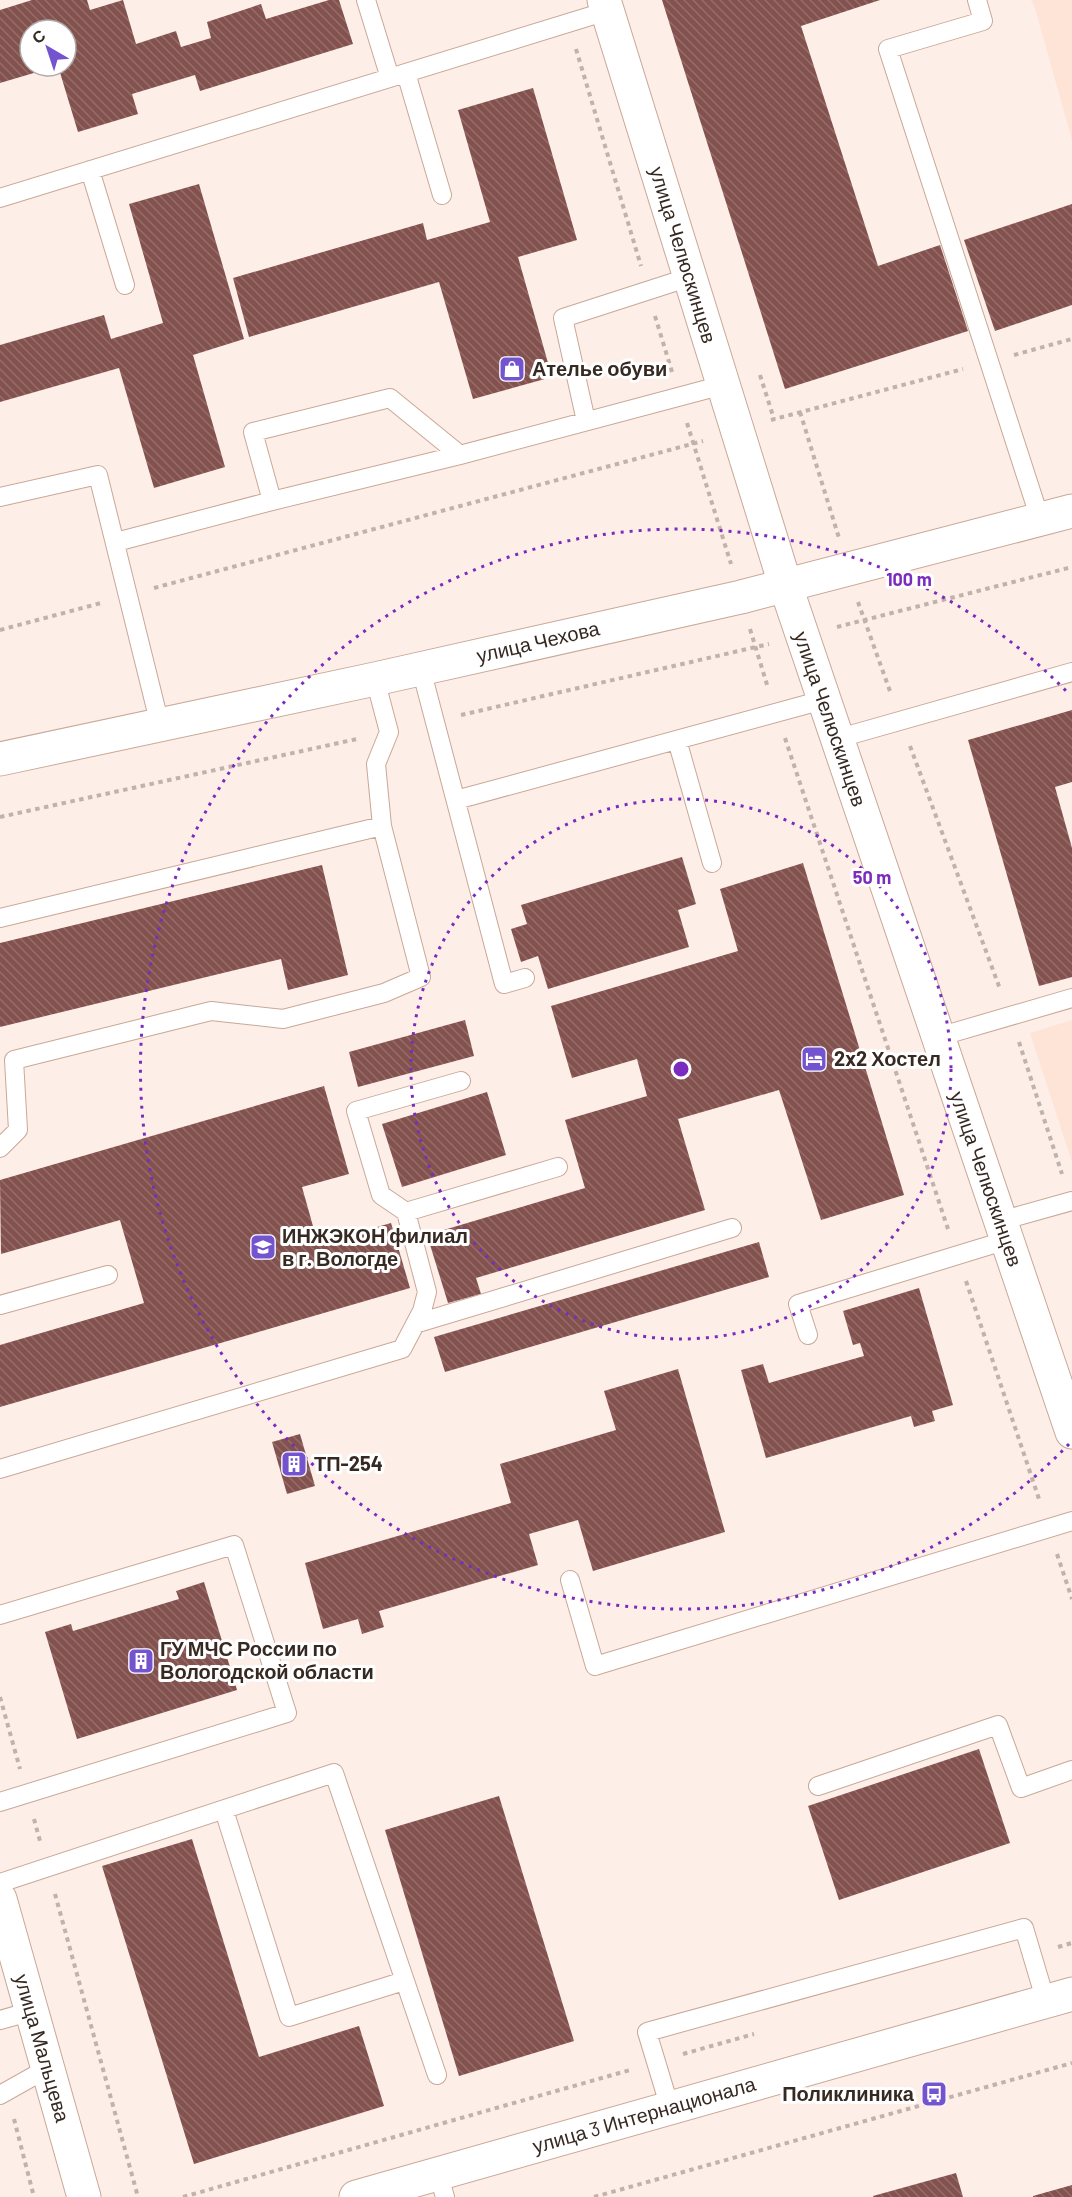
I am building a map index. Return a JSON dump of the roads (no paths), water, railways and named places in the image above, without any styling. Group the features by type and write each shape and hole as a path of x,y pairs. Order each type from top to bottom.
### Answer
{"street":[{"name":"улица Челюскинцев","path":"605,5 785,584 1072,1432"},
{"name":"улица Чехова","path":"0,759 421,669 741,597 1072,511"},
{"name":"улица Мальцева","path":"0,1899 84,2197"},
{"name":"улица 3 Интернационала","path":"356,2197 442,2185 670,2108 1059,1998"}],"lane":[{"path":"366,0 398,75 442,195"},
{"path":"976,0 982,21 888,49 1040,519"},
{"path":"0,198 568,23 605,5"},
{"path":"90,170 124,285"},
{"path":"586,421 563,318 690,277"},
{"path":"116,542 460,455 723,385"},
{"path":"272,501 253,432 390,398 460,455"},
{"path":"0,497 98,475 160,725"},
{"path":"421,669 504,984 525,978"},
{"path":"836,739 1072,672"},
{"path":"0,1148 18,1130 14,1060 211,1011 283,1019 384,993 421,977 382,826 376,764 389,732 375,679"},
{"path":"456,800 824,700"},
{"path":"676,740 712,863"},
{"path":"0,918 382,826"},
{"path":"938,1037 1072,998"},
{"path":"0,1469 402,1348 422,1311 428,1292 406,1212 381,1196 356,1111 461,1080"},
{"path":"406,1212 558,1167"},
{"path":"808,1335 798,1304 957,1255 1071,1201"},
{"path":"415,1324 732,1228"},
{"path":"0,1305 108,1275"},
{"path":"570,1580 595,1666 1072,1521"},
{"path":"0,1615 234,1545 287,1713 0,1802"},
{"path":"818,1786 999,1725 1021,1788 1072,1770"},
{"path":"0,1883 334,1773 437,2075"},
{"path":"224,1809 289,2017 404,1981"},
{"path":"670,2108 647,2032 1024,1928 1059,1998"},
{"path":"0,2020 32,2011"},
{"path":"3,2093 48,2067"}],"place":[{"name":"Ателье обуви","path":"512,369"},
{"name":"2x2 Хостел","path":"814,1059"},
{"name":"ИНЖЭКОН филиал в г. Вологде","path":"263,1247"},
{"name":"ТП-254","path":"294,1464"},
{"name":"ГУ МЧС России по Вологодской области","path":"141,1661"},
{"name":"Поликлиника","path":"934,2094"}]}
